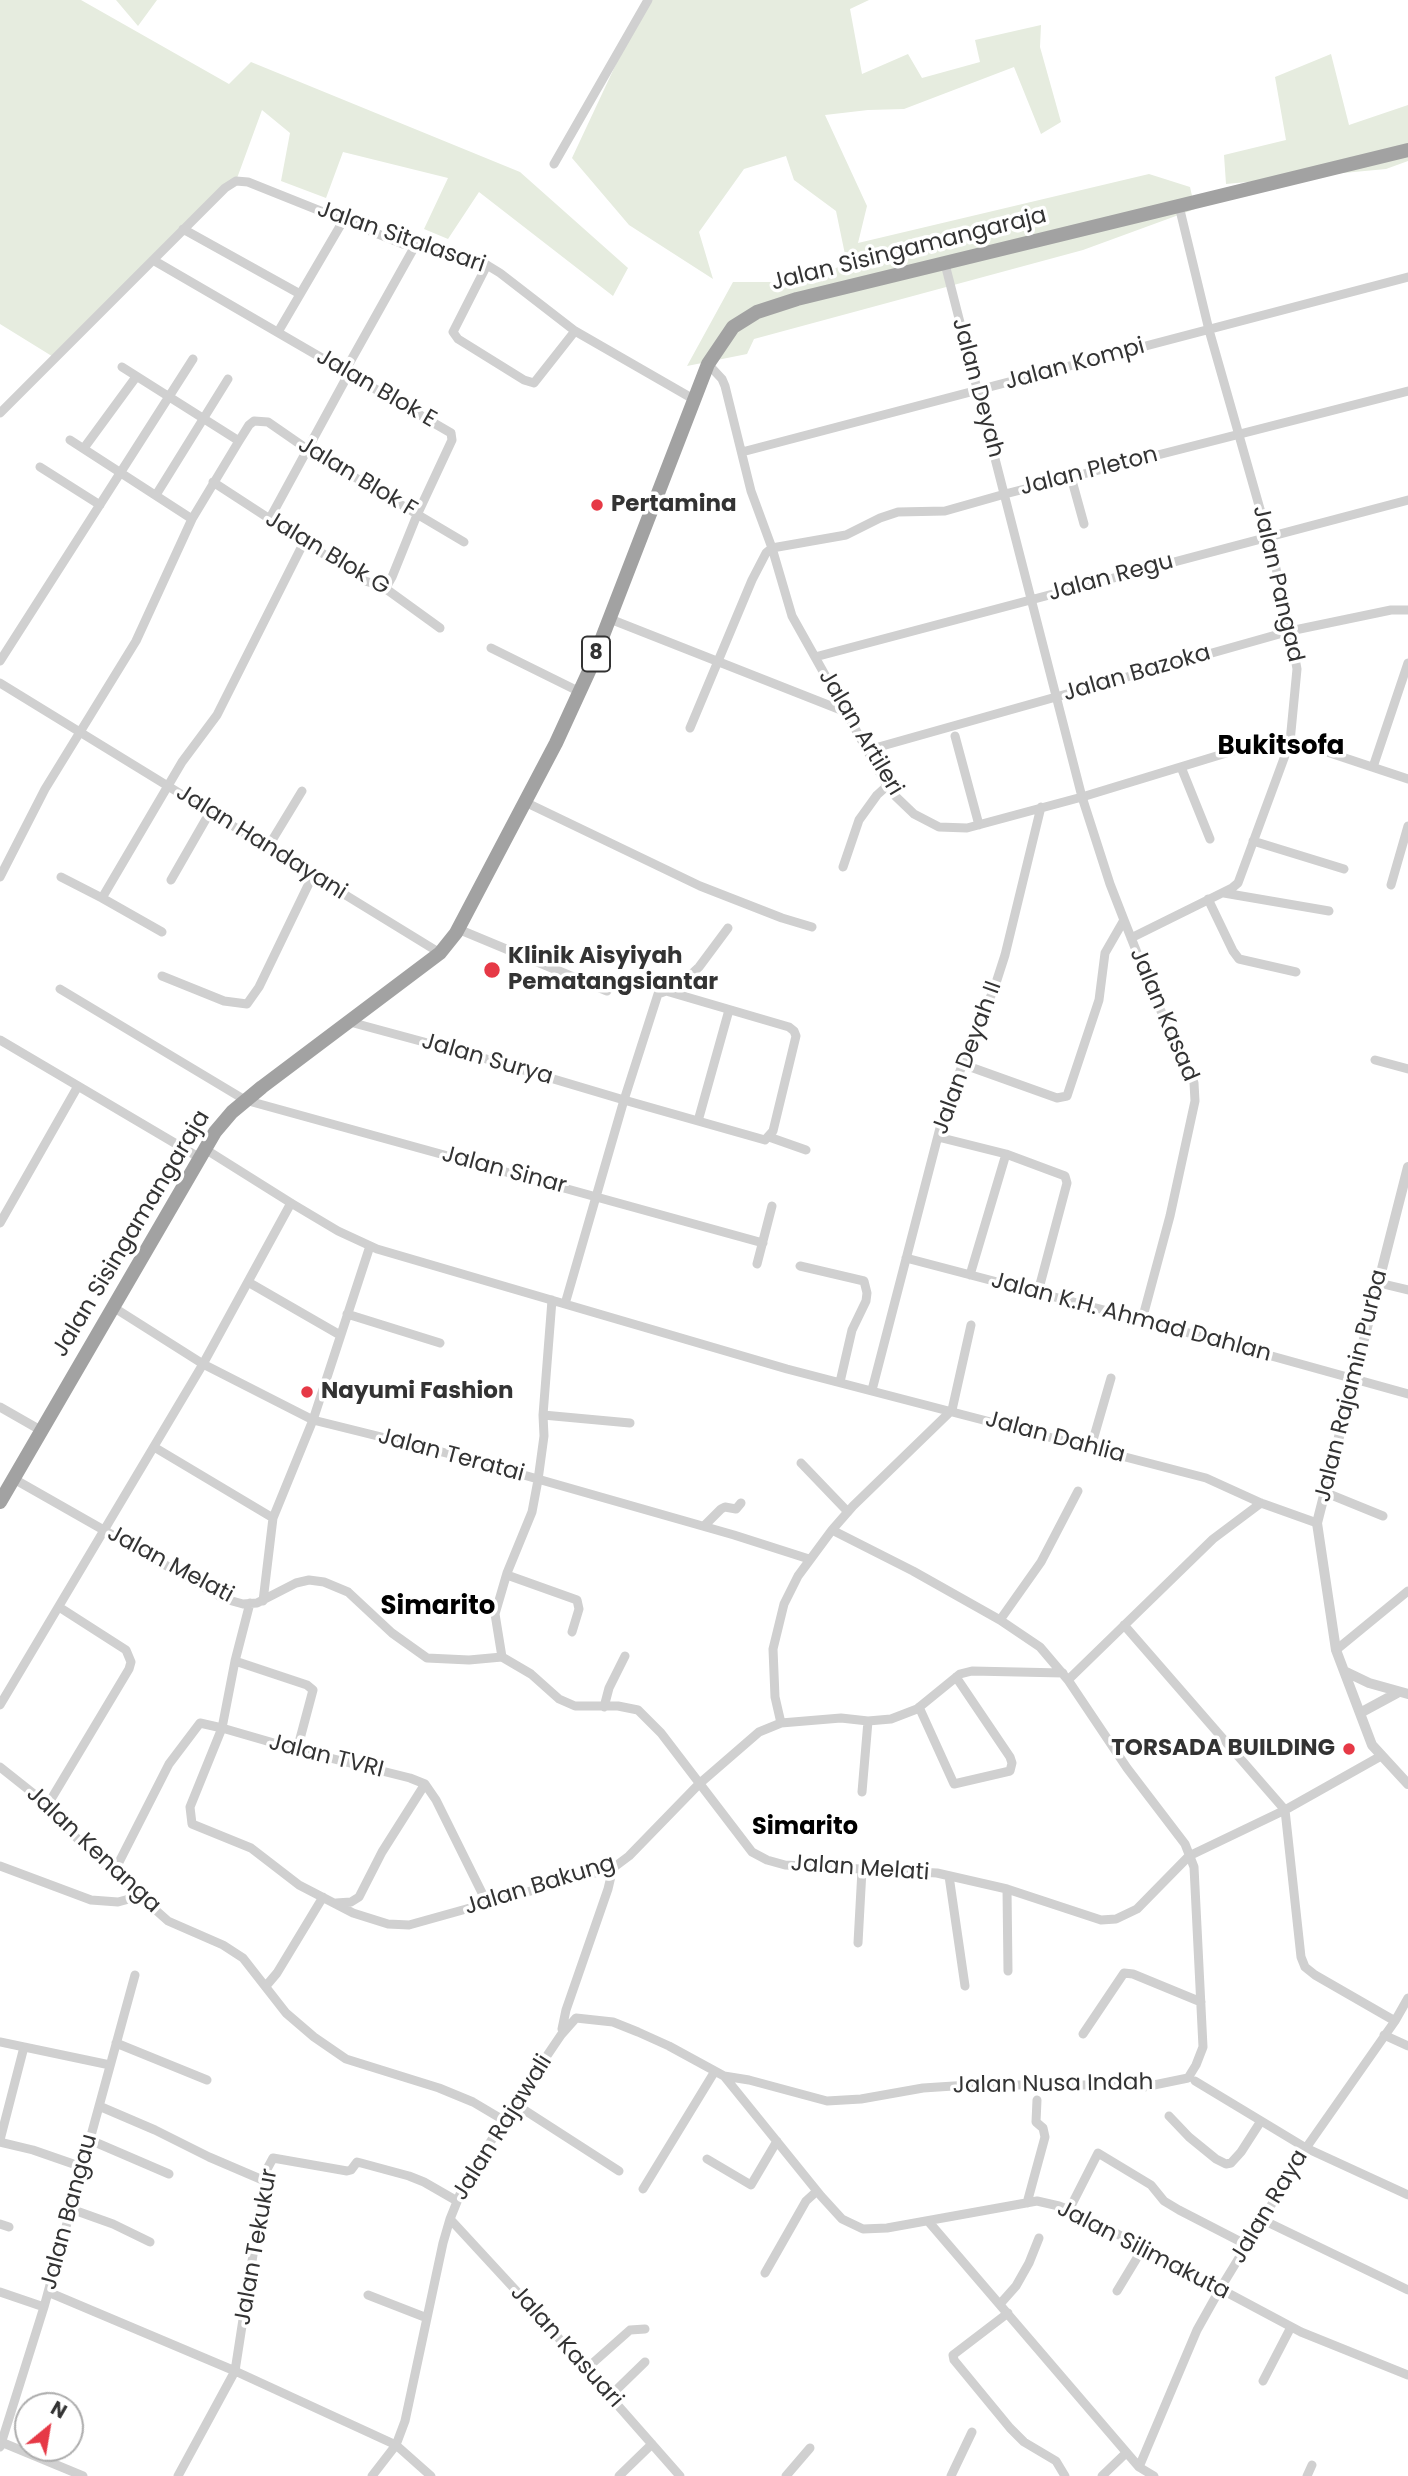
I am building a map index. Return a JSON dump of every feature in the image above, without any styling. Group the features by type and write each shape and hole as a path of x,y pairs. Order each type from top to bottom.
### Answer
{"highway":[{"name":"Jalan Sisingamangaraja","path":"0,1502 215,1132 246,1100 440,954 458,929 580,692 708,364 733,327 757,312 797,299 1408,150"}],"street":[{"path":"554,164 648,0"},
{"name":"Jalan Sitalasari","path":"0,413 183,229 225,188 236,181 248,182 403,244 464,256 487,265 575,331 695,400"},
{"name":"Jalan Pangad","path":"1131,938 1238,883 1290,743 1297,669 1268,537 1209,330 1179,206"},
{"path":"278,332 344,221"},
{"path":"183,229 300,295"},
{"path":"269,520 415,246"},
{"name":"Jalan Blok E","path":"153,260 453,436 392,577 388,584 382,586"},
{"name":"Jalan Deyah","path":"945,264 1082,797"},
{"path":"487,265 453,332 458,339 524,380 534,383 575,331"},
{"name":"Jalan Kompi","path":"742,452 1408,277"},
{"path":"0,661 193,359"},
{"name":"Jalan Artileri","path":"708,364 725,386 751,491 772,548 792,616 887,786 906,808 939,827 967,828 1082,797 1246,747 1290,743 1312,747 1408,779"},
{"path":"0,877 45,789 136,641 192,519 239,441 122,367"},
{"path":"84,448 136,377"},
{"path":"156,495 228,379"},
{"name":"Jalan Pleton","path":"772,548 846,535 898,512 945,511 1408,391"},
{"name":"Jalan Blok F","path":"239,441 254,421 268,422 307,449 464,542"},
{"path":"70,440 192,519"},
{"path":"40,467 100,505"},
{"path":"1071,477 1084,524"},
{"name":"Jalan Blok G","path":"213,482 365,581 382,586 440,628"},
{"name":"Jalan Regu","path":"815,657 1408,500"},
{"path":"102,898 182,762 217,715 304,542"},
{"path":"690,728 752,580 766,553 772,548"},
{"name":"Jalan Bazoka","path":"868,750 1290,631 1391,610 1408,610"},
{"path":"610,619 846,712"},
{"path":"491,648 580,692"},
{"path":"1373,767 1408,663"},
{"name":"Jalan Handayani","path":"0,683 440,954"},
{"path":"955,736 979,825"},
{"path":"1181,767 1210,839"},
{"path":"843,867 859,820 887,786"},
{"path":"268,847 302,791"},
{"name":"Jalan Kasad","path":"1082,797 1131,938 1194,1083 1195,1101 1170,1216 1142,1320"},
{"path":"525,802 700,886 812,927"},
{"name":"Jalan Deyah II","path":"872,1390 946,1105 1005,955 1041,807"},
{"path":"171,880 210,812"},
{"path":"1391,885 1408,826"},
{"path":"1253,841 1344,869"},
{"path":"162,976 224,1000 247,1004 259,987 313,875"},
{"path":"61,877 162,932"},
{"path":"1222,892 1329,911"},
{"path":"1208,899 1239,959 1296,972"},
{"path":"962,1064 1057,1098 1067,1096 1099,1000 1105,953 1124,920"},
{"path":"565,1304 624,1100 658,994 684,981 699,967 728,928"},
{"path":"458,929 607,991"},
{"name":"Jalan Sinar","path":"60,989 246,1100 763,1243"},
{"path":"666,991 789,1027 794,1031 796,1036 769,1137"},
{"path":"698,1121 729,1010"},
{"name":"Jalan Surya","path":"349,1022 765,1140 769,1137 806,1150"},
{"name":"Jalan Dahlia","path":"0,1040 338,1231 370,1246 787,1369 1206,1478 1261,1503 1317,1523"},
{"path":"1375,1060 1408,1069"},
{"path":"0,1223 78,1086"},
{"path":"938,1137 1006,1154 1061,1174 1067,1179 1038,1293"},
{"path":"971,1275 1006,1154"},
{"name":"Jalan Rajamin Purba","path":"1317,1523 1379,1283 1403,1209 1408,1167"},
{"path":"0,1705 203,1364 291,1203"},
{"path":"757,1264 772,1206"},
{"path":"263,1601 273,1518 313,1420 370,1246"},
{"name":"Jalan K.H. Ahmad Dahlan","path":"906,1258 1408,1394"},
{"path":"800,1266 864,1281 866,1301 852,1330 840,1382"},
{"path":"248,1282 340,1335"},
{"path":"1379,1283 1408,1290"},
{"path":"502,1657 495,1614 532,1512 538,1480 544,1436 543,1415 552,1300"},
{"name":"Jalan Teratai","path":"113,1307 203,1364 299,1415 450,1454 809,1559"},
{"path":"347,1314 440,1343"},
{"path":"971,1325 952,1410 832,1530 809,1559 784,1604 773,1649 775,1697 781,1723 841,1718 868,1721 891,1719 919,1707 956,1677 972,1671 1065,1676 1124,1625 1213,1539 1261,1503"},
{"path":"1091,1447 1111,1378"},
{"path":"0,1407 42,1431"},
{"path":"543,1415 630,1423"},
{"path":"154,1447 273,1518"},
{"path":"801,1463 848,1512"},
{"name":"Jalan Melati","path":"14,1479 225,1599 250,1603 263,1601 296,1583 309,1580 324,1582 348,1592 392,1633 428,1658 469,1660 502,1657 531,1674 559,1699 575,1706 618,1706 638,1710 648,1718 752,1852 785,1865 949,1875 1007,1889 1101,1920 1116,1919 1137,1909 1189,1856 1284,1810 1381,1756"},
{"path":"1000,1620 1041,1562 1078,1491"},
{"path":"1324,1492 1383,1516"},
{"path":"704,1527 721,1509 737,1509 741,1503"},
{"path":"1317,1523 1336,1650 1372,1745 1408,1784"},
{"path":"832,1530 913,1571 1000,1620 1040,1647 1065,1676"},
{"path":"507,1575 577,1601 579,1609 572,1632"},
{"path":"1336,1650 1408,1591"},
{"path":"114,1872 132,1841 150,1797 169,1764 195,1728 200,1723 205,1723 222,1728 250,1603"},
{"path":"47,1806 131,1662 126,1650 58,1607"},
{"path":"1124,1625 1284,1810 1301,1957 1305,1967 1395,2021"},
{"path":"604,1707 609,1688 625,1656"},
{"path":"235,1661 307,1685 313,1690 297,1750"},
{"path":"1344,1671 1369,1683 1403,1693"},
{"name":"Jalan Nusa Indah","path":"724,2076 827,2101 861,2099 923,2088 970,2085 1144,2087 1188,2078 1203,2047 1194,1867 1185,1844 1127,1768 1065,1676"},
{"path":"919,1707 953,1783 969,1783 1010,1772 1012,1759 956,1677"},
{"path":"1360,1713 1403,1693"},
{"path":"862,1793 868,1721"},
{"name":"Jalan Bakung","path":"222,1728 190,1807 191,1822 251,1848 299,1885 353,1913 388,1924 409,1926 613,1868 629,1856 699,1784 759,1732 781,1723"},
{"name":"Jalan TVRI","path":"222,1728 425,1784"},
{"name":"Jalan Kenanga","path":"0,1767 47,1806 87,1849 168,1921 223,1945 243,1958 286,2013 314,2037 346,2059 439,2088 473,2102 505,2121"},
{"path":"335,1904 351,1902 359,1897 382,1852 425,1784 436,1800 486,1903"},
{"path":"0,1866 73,1895 99,1902 124,1901 140,1896"},
{"path":"561,2035 566,2010 613,1868"},
{"path":"858,1943 862,1870"},
{"path":"949,1875 965,1986"},
{"path":"1007,1889 1008,1971"},
{"path":"266,1986 277,1973 323,1898"},
{"path":"1083,2034 1124,1973 1133,1974 1201,2002"},
{"name":"Jalan Bangau","path":"1,2445 44,2307 135,1975"},
{"name":"Jalan Raya","path":"1139,2467 1197,2330 1220,2289 1306,2148 1395,2021 1408,1998"},
{"name":"Jalan Rajawali","path":"372,2476 396,2445 413,2393 450,2219 465,2182 561,2035 576,2018 587,2017 613,2022 669,2046 724,2076"},
{"path":"1384,2035 1408,2046"},
{"path":"0,2042 110,2066"},
{"path":"116,2043 207,2080"},
{"path":"24,2047 0,2141 82,2166"},
{"path":"643,2189 715,2071"},
{"name":"Jalan Silimakuta","path":"724,2076 842,2219 863,2229 887,2228 1037,2202 1069,2210 1291,2327 1408,2375"},
{"path":"1195,2081 1306,2148 1408,2195"},
{"path":"1027,2203 1045,2137 1043,2128 1036,2122 1037,2100"},
{"path":"515,2104 619,2171"},
{"path":"99,2106 265,2181"},
{"path":"1169,2116 1189,2137 1226,2164 1231,2163 1241,2152 1261,2121"},
{"path":"90,2140 169,2174"},
{"path":"707,2159 751,2185 777,2141"},
{"path":"1069,2210 1098,2153 1151,2185 1164,2201 1247,2245"},
{"name":"Jalan Tekukur","path":"178,2476 235,2371 265,2181 269,2163 273,2158 347,2171 357,2162 417,2179 457,2202"},
{"path":"765,2273 806,2201 817,2191"},
{"path":"71,2209 113,2224 150,2242"},
{"name":"Jalan Kasuari","path":"450,2219 680,2476"},
{"path":"1263,2220 1408,2290"},
{"path":"928,2221 1126,2453 1139,2467 1154,2476"},
{"path":"1000,2304 1016,2286 1039,2238"},
{"path":"1117,2291 1143,2248"},
{"path":"0,2292 44,2307"},
{"path":"48,2292 235,2371 396,2445 431,2476"},
{"path":"368,2295 427,2318"},
{"path":"1008,2313 953,2355 954,2360 1010,2428 1024,2442 1056,2461 1065,2476"},
{"path":"1263,2381 1291,2327"},
{"path":"586,2369 630,2330 645,2329"},
{"path":"610,2396 645,2362"},
{"path":"951,2476 972,2432"},
{"path":"619,2476 652,2444"},
{"path":"1,2445 83,2476"},
{"path":"786,2476 810,2448"},
{"path":"1102,2476 1126,2453"},
{"path":"1307,2476 1312,2465"}],"shaded area":[{"path":"0,0 81,0 229,84 251,62 520,172 628,268 613,296 479,192 448,239 424,229 448,178 343,152 326,198 281,181 290,133 262,110 236,181 55,358 0,324"},
{"path":"116,0 157,0 138,26"},
{"path":"646,0 869,0 850,9 862,74 908,54 922,78 980,62 975,40 1041,25 1040,47 1061,122 1041,134 1014,67 904,109 825,115 867,206 858,243 1149,174 1190,187 1195,209 1083,250 754,339 747,354 687,366 733,282 797,282 847,264 836,211 794,180 786,156 744,169 699,232 713,279 629,225 572,158"},
{"path":"1331,54 1349,125 1408,105 1408,161 1386,169 1226,184 1224,155 1286,140 1275,77"}],"place":[{"name":"Pertamina","path":"597,505"},
{"name":"Klinik Aisyiyah Pematangsiantar","path":"492,970"},
{"name":"Nayumi Fashion","path":"307,1392"},
{"name":"TORSADA BUILDING","path":"1349,1749"}],"district":[{"name":"Bukitsofa","path":"1281,747"},
{"name":"Simarito","path":"438,1607"},
{"name":"Simarito","path":"805,1828"}]}
